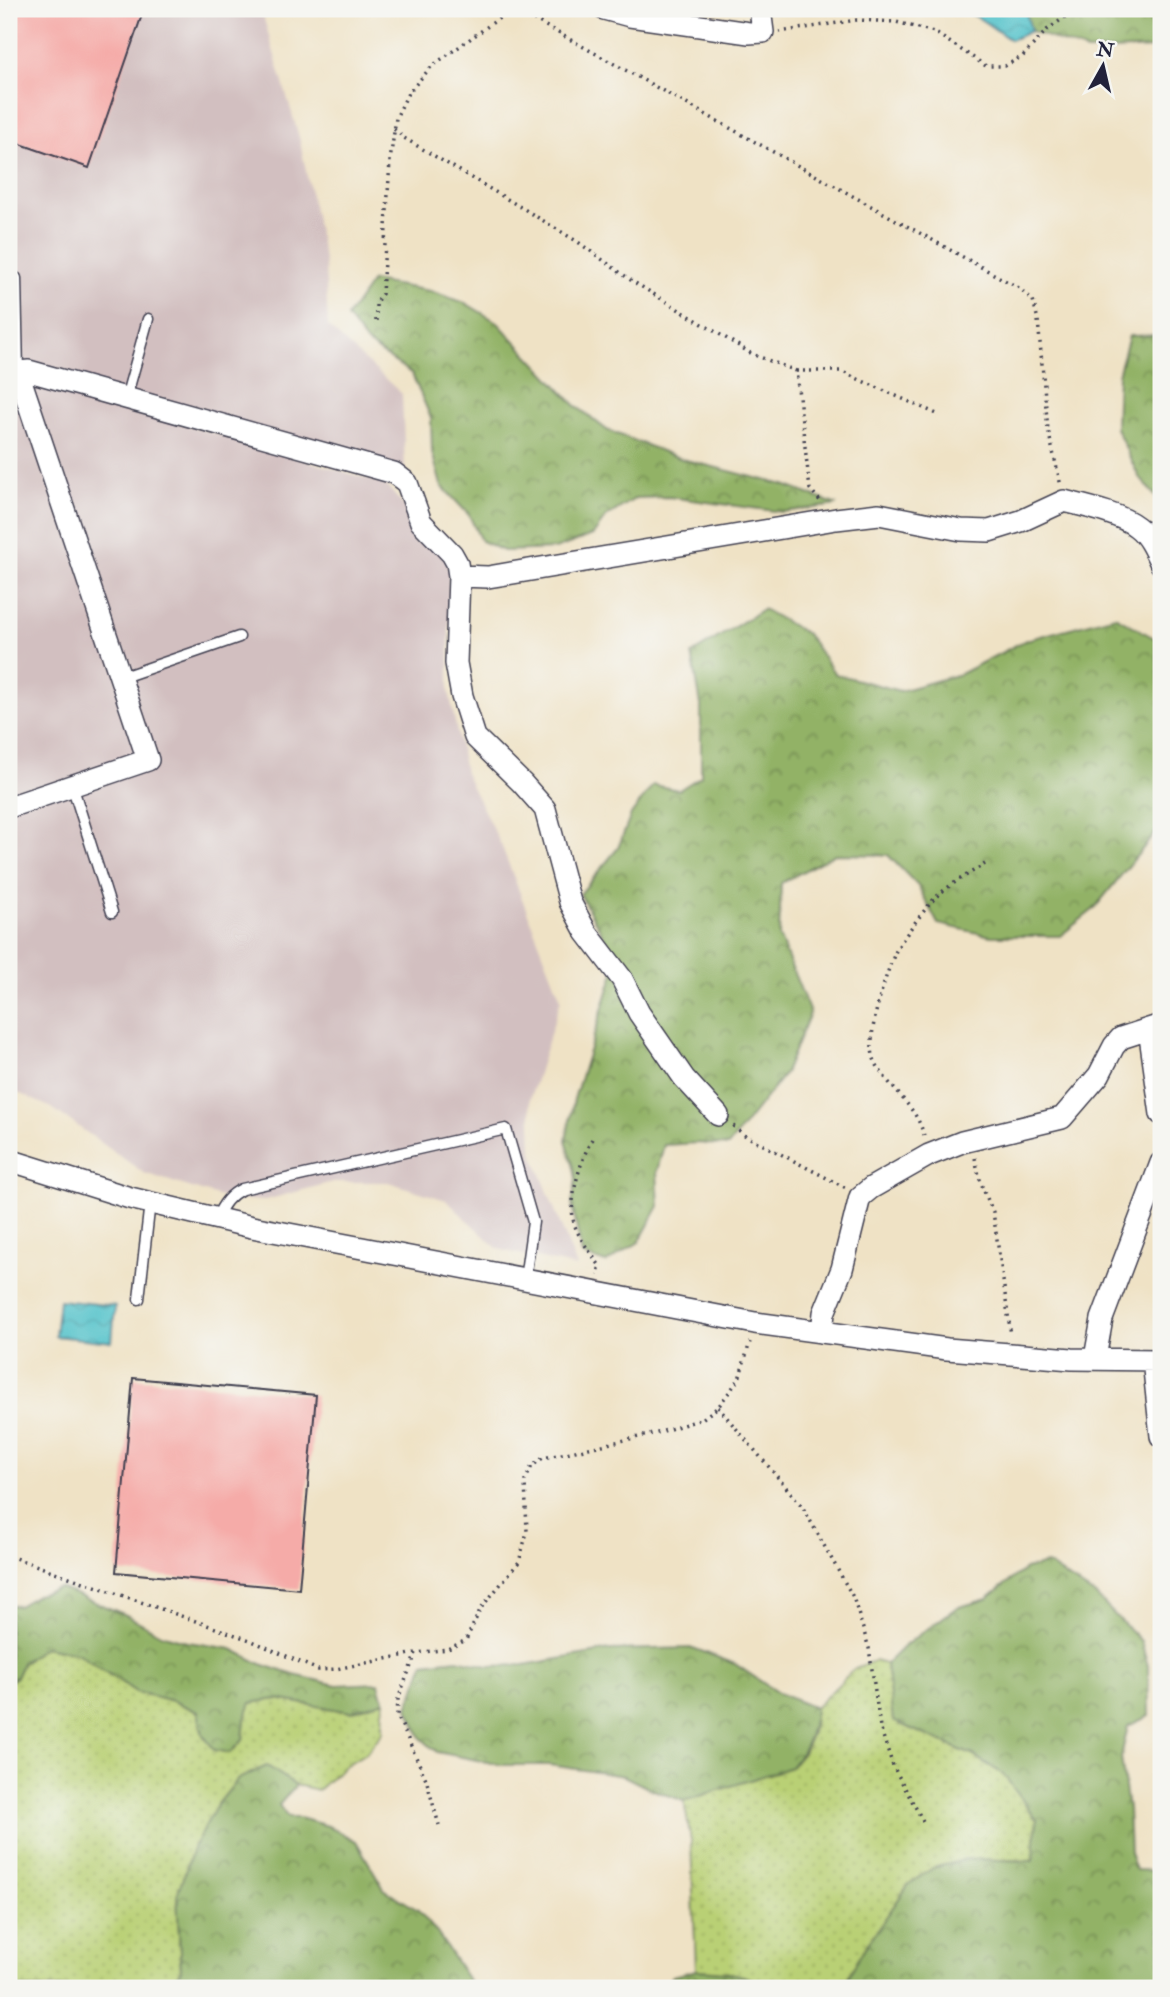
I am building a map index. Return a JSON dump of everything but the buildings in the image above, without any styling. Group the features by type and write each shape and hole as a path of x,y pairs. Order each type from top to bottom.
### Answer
{"street":[{"path":"604,9 630,16 749,33 763,32 760,9"},
{"path":"9,807 148,760 13,373 29,371 394,473 407,483 421,522 452,554 457,563 459,576 456,663 462,696 475,737 545,809 570,902 586,932 622,979 639,1013 684,1078 718,1115"},
{"path":"459,576 488,577 878,514 961,530 989,531 1021,521 1064,500 1101,510 1137,526 1153,545 1161,564"},
{"path":"822,1332 824,1312 842,1269 860,1197 929,1155 972,1139 1062,1118 1099,1075 1121,1038 1155,1027 1161,1114"},
{"path":"9,1160 217,1219 755,1323 947,1349 1157,1360 1161,1437"},
{"path":"1095,1358 1102,1319 1161,1163"}],"lane":[{"path":"13,373 16,278"},
{"path":"126,398 148,320"},
{"path":"120,678 239,637"},
{"path":"72,786 112,912"},
{"path":"217,1219 220,1209 232,1193 242,1189 506,1129 533,1222 525,1279"},
{"path":"139,1299 150,1202"}],"path":[{"path":"376,321 376,302 382,294 396,118 408,93 432,66 514,9 1019,288 1032,300 1038,320 1048,430 1064,500"},
{"path":"763,32 785,33 857,20 896,22 934,32 986,66 1005,66 1023,56 1047,30 1065,17 1088,9"},
{"path":"394,129 404,138 578,242 643,288 752,354 796,371 840,371 937,414"},
{"path":"796,371 810,489 836,519"},
{"path":"929,1155 923,1129 910,1105 884,1077 874,1059 871,1044 873,1022 896,951 936,897 985,864"},
{"path":"718,1115 746,1136 860,1197"},
{"path":"592,1139 584,1153 579,1172 573,1220 600,1266 594,1291"},
{"path":"972,1139 981,1184 993,1212 1012,1354"},
{"path":"9,1556 250,1640 318,1670 336,1670 448,1649 466,1640 481,1608 519,1562 527,1532 525,1481 532,1466 543,1458 657,1433 702,1419 718,1407 738,1379 755,1323"},
{"path":"718,1407 802,1506 853,1597 869,1648 880,1727 893,1766 924,1823"},
{"path":"416,1653 398,1699 397,1715 426,1779 439,1825"}],"shaded area":[{"path":"9,9 261,9 299,137 325,264 328,327 402,394 405,469 9,366"},
{"path":"38,381 385,484 449,558 449,691 465,773 502,847 561,999 530,1099 532,1151 577,1267 498,1249 446,1200 388,1182 333,1182 262,1201 224,1198 144,1173 52,1108 9,1089 9,387"}],"green space":[{"path":"1025,9 1161,9 1161,56 1154,48 1087,51 1031,31"},
{"path":"372,281 430,291 465,303 497,322 576,406 607,430 682,459 784,485 837,505 782,512 669,497 636,498 606,517 593,535 555,549 504,551 481,541 469,515 441,485 432,452 431,418 412,374 367,343 347,317"},
{"path":"1161,335 1161,503 1139,477 1116,428 1118,375 1129,336"},
{"path":"763,609 807,634 835,674 900,691 960,674 1026,640 1115,616 1156,639 1161,707 1161,826 1094,909 1060,936 991,936 938,924 918,886 888,855 835,854 781,883 779,936 810,1013 785,1073 728,1146 698,1143 664,1145 657,1171 659,1206 639,1242 606,1263 582,1255 572,1204 576,1179 566,1140 574,1099 615,969 607,943 580,894 618,848 631,815 653,785 679,790 701,776 701,705 692,654"},
{"path":"1047,1564 1096,1596 1141,1641 1148,1666 1149,1716 1128,1726 1121,1757 1128,1809 1130,1853 1136,1870 1161,1871 1161,1988 842,1988 862,1952 909,1884 933,1868 968,1859 1033,1861 1037,1820 1003,1774 972,1755 893,1721 886,1664 903,1647 956,1608 987,1599 1025,1569"},
{"path":"60,1588 126,1615 161,1634 188,1642 232,1649 261,1664 294,1675 337,1685 379,1683 384,1701 351,1712 277,1699 251,1703 245,1719 243,1740 230,1753 215,1750 203,1735 198,1712 173,1701 136,1692 77,1653 44,1647 23,1662 16,1677 9,1682 9,1605 18,1606 37,1595"},
{"path":"44,1647 77,1653 136,1692 173,1701 198,1712 203,1735 215,1750 230,1753 243,1740 250,1703 276,1699 351,1712 384,1701 383,1732 367,1752 343,1767 318,1790 296,1785 267,1766 177,1895 181,1971 167,1988 9,1988 9,1682 16,1677 23,1662"},
{"path":"693,1648 735,1664 778,1693 815,1708 808,1739 791,1767 684,1801 624,1776 549,1765 502,1765 437,1752 421,1738 408,1708 424,1663 457,1659 488,1666 524,1665 610,1650"},
{"path":"874,1661 886,1664 894,1721 972,1755 1003,1774 1037,1820 1033,1861 968,1859 909,1884 842,1988 766,1988 743,1976 696,1970 691,1841 684,1801 791,1767 803,1753 812,1733 815,1708 855,1668"},
{"path":"267,1766 296,1785 279,1805 288,1818 299,1818 328,1826 356,1841 384,1889 418,1910 438,1934 473,1988 167,1988 181,1971 177,1895 194,1846 217,1805 238,1779"},
{"path":"696,1970 743,1976 766,1988 661,1988 673,1976"}],"water":[{"path":"952,9 1025,9 1031,31 1011,40 975,16"},
{"path":"59,1300 115,1306 112,1342 55,1336"}]}
